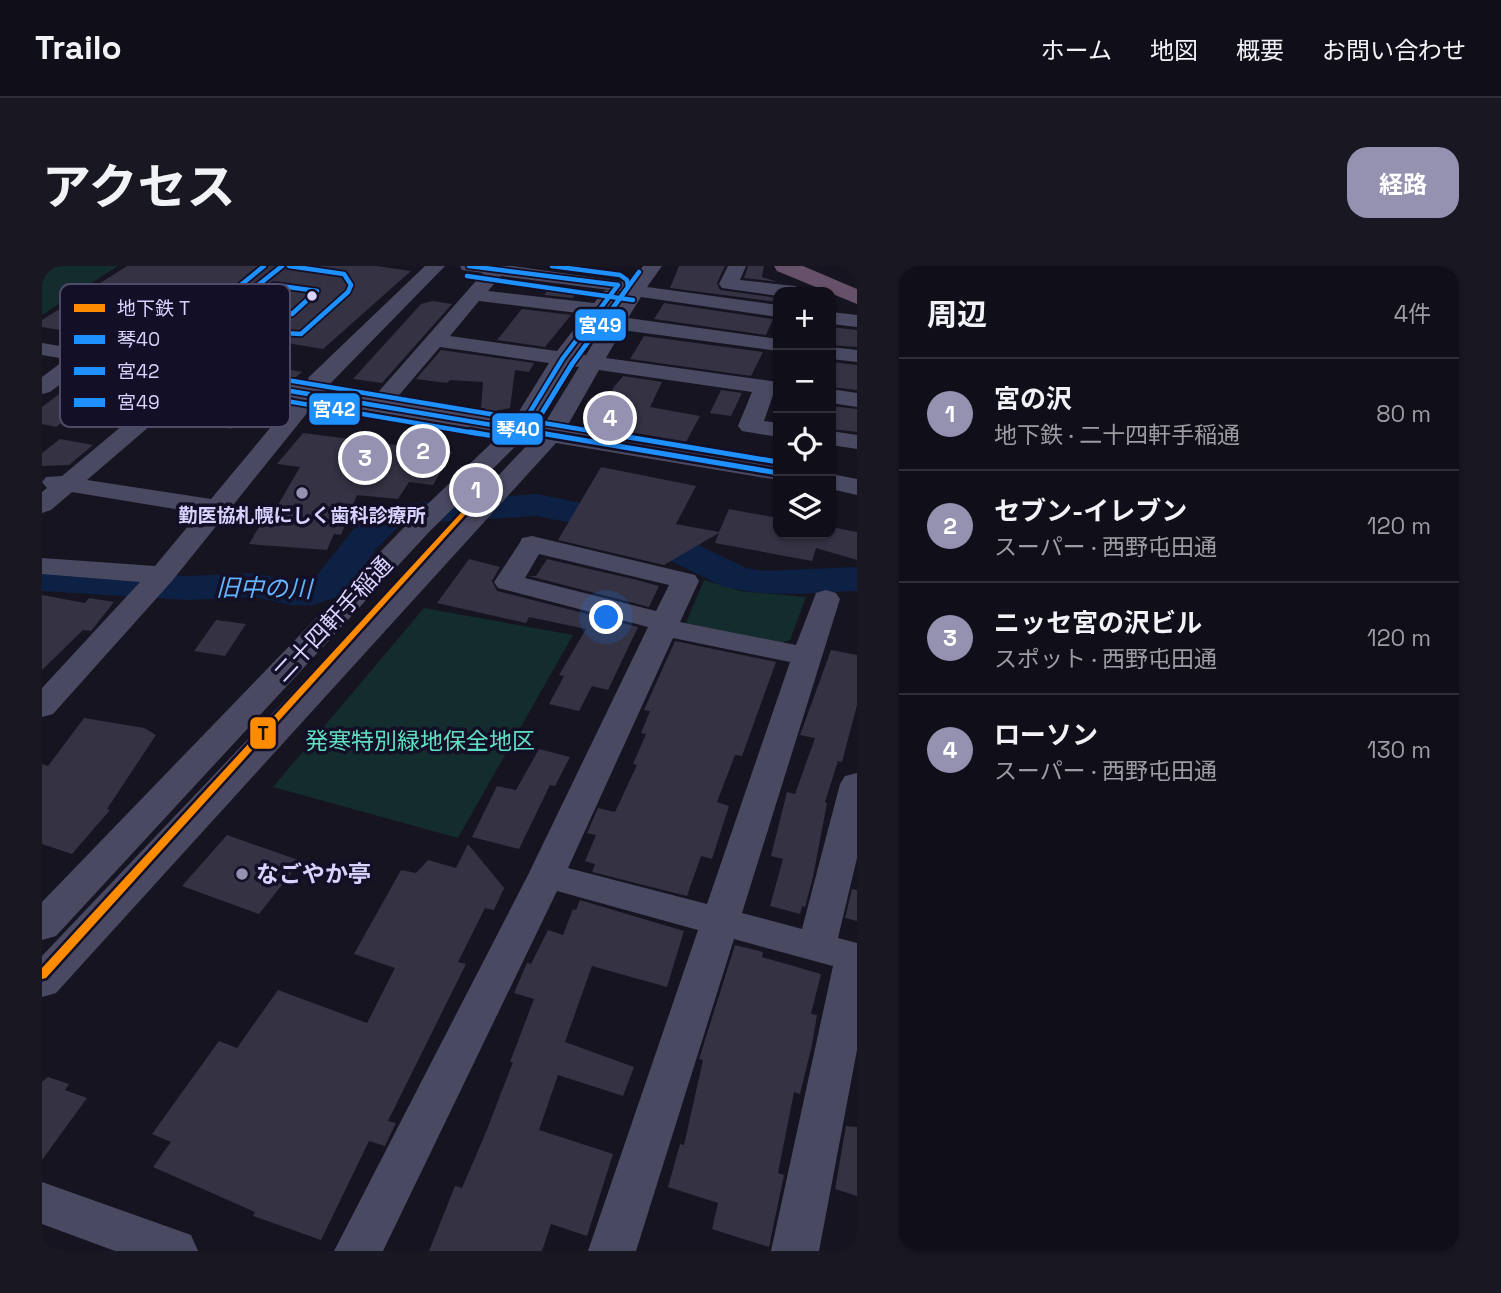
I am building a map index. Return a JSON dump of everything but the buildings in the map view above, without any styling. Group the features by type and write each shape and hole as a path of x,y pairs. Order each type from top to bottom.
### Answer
{"highway":[{"path":"785,266 848,292"},
{"path":"813,266 848,292"}],"street":[{"path":"290,420 317,382 436,266"},
{"path":"469,266 773,310"},
{"name":"二十四軒手稲通","path":"42,926 421,525 495,494 550,435 593,362 609,317 626,287 631,266"},
{"name":"二十四軒手稲通","path":"626,287 653,266"},
{"path":"737,266 729,284 773,289"},
{"path":"378,406 497,268"},
{"path":"474,295 773,344"},
{"name":"二十四軒手稲通","path":"42,982 460,509 519,430 564,358 609,317"},
{"path":"836,319 857,321"},
{"path":"436,340 772,388 750,426 773,429"},
{"path":"42,349 60,352"},
{"path":"836,354 857,356"},
{"path":"42,387 60,374"},
{"path":"290,391 773,472"},
{"path":"836,397 857,400"},
{"path":"42,505 134,427"},
{"path":"42,707 55,673 152,585 284,427"},
{"path":"836,439 857,442"},
{"path":"42,480 219,508"},
{"path":"836,483 857,487"},
{"path":"358,1251 546,875 664,625 685,581 532,544 508,582 664,625 807,656"},
{"path":"42,566 152,585"},
{"path":"42,588 152,585"},
{"path":"612,1251 826,599"},
{"path":"795,1251 843,954 849,848 857,783"},
{"path":"546,875 843,954"},
{"path":"42,1203 174,1251"}],"green space":[{"path":"42,266 118,266 90,284 60,284 60,303 42,315"},
{"path":"704,580 740,591 806,597 790,640 781,643 686,623"},
{"name":"発寒特別緑地保全地区","path":"424,608 573,635 458,838 273,787"}],"waterway":[{"name":"旧中の川","path":"42,579 187,588 254,585 291,593 314,593 328,587 365,539 391,514 537,505 621,522 736,578 765,583 857,579"}],"tunnel":[{"path":"271,274 341,284 295,325 290,324"}],"metro line":[{"name":"T","path":"42,975 484,491"}],"transit line":[{"name":"宮49","path":"242,284 264,266"},
{"name":"琴40","path":"259,284 282,266"},
{"name":"宮49","path":"289,266 344,274 351,285 348,292 301,334 290,333"},
{"name":"琴40","path":"469,266 618,285"},
{"name":"宮49","path":"528,435 572,364 628,287 627,280 620,275 552,266"},
{"name":"宮42","path":"528,435 572,364 639,272"},
{"name":"宮42","path":"467,276 633,300"},
{"name":"琴40","path":"519,430 563,358 618,285"},
{"name":"宮42","path":"290,287 317,291 290,314"},
{"name":"宮49","path":"290,380 773,461"},
{"name":"琴40","path":"290,391 773,472"},
{"name":"宮42","path":"290,401 517,440"}],"place":[{"name":"ローソン","path":"610,418"},
{"name":"セブン-イレブン","path":"423,451"},
{"name":"ニッセ宮の沢ビル","path":"365,458"},
{"name":"宮の沢","path":"476,490"},
{"name":"勤医協札幌にしく歯科診療所","path":"302,493"},
{"name":"なごやか亭","path":"242,874"}]}
